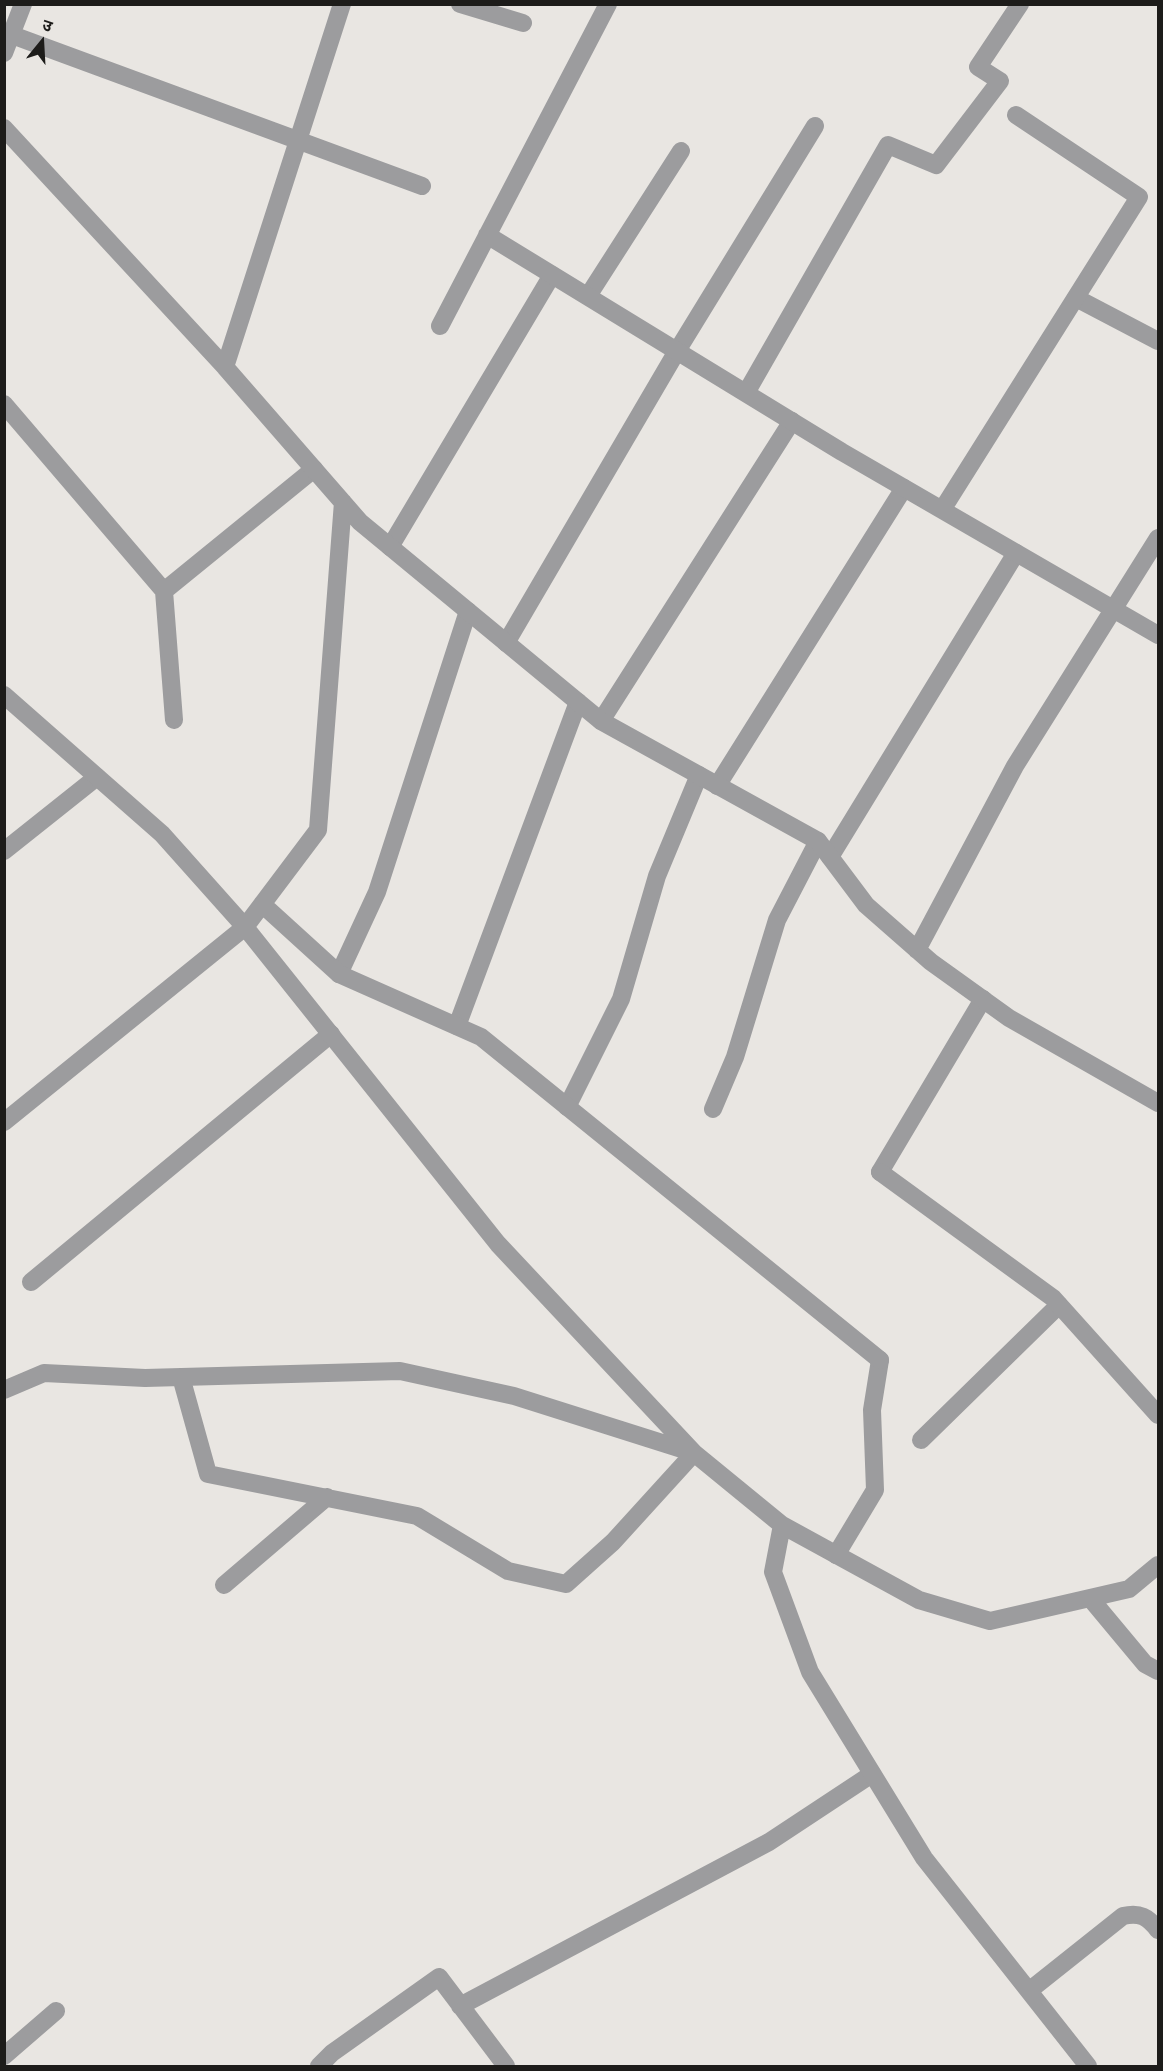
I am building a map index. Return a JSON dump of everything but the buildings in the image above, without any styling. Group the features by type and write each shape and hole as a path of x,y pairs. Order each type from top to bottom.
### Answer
{"street":[{"path":"4,53 23,4"},
{"path":"225,367 342,4"},
{"path":"460,4 524,23"},
{"path":"440,326 608,4"},
{"path":"746,393 888,145 936,165 1000,81 978,67 1020,4"},
{"path":"12,35 297,142 422,186"},
{"path":"942,510 1139,197 1016,115"},
{"path":"506,643 677,351 815,126"},
{"path":"5,130 225,367 360,522 601,721 818,841 866,905 917,950 1009,1018 1158,1103"},
{"path":"588,296 681,151"},
{"path":"487,235 904,488 1158,635"},
{"path":"390,547 552,275"},
{"path":"1076,298 1158,341"},
{"path":"4,404 164,591 174,720"},
{"path":"601,721 792,421"},
{"path":"164,591 314,469"},
{"path":"717,786 904,488"},
{"path":"4,1122 245,927 318,830 343,502"},
{"path":"917,950 1015,766 1154,550 1158,538"},
{"path":"830,857 1016,553"},
{"path":"339,974 377,892 468,611"},
{"path":"4,695 162,834 245,927 498,1244 694,1453 782,1525 919,1600 990,1621 1130,1589 1158,1565"},
{"path":"457,1026 578,702"},
{"path":"567,1107 621,999 657,876 699,775"},
{"path":"4,851 97,777"},
{"path":"713,1109 735,1057 777,920 818,841"},
{"path":"262,904 339,974 481,1036 880,1360 872,1410 875,1490 836,1555"},
{"path":"983,999 880,1172 930,1206 1059,1305 1158,1415"},
{"path":"31,1282 331,1034"},
{"path":"921,1440 1059,1305"},
{"path":"4,1390 44,1373 181,1377 400,1371 514,1396 694,1453"},
{"path":"181,1377 208,1474 417,1516 508,1571 566,1584 613,1542 694,1453"},
{"path":"224,1585 327,1497"},
{"path":"782,1525 773,1572 810,1672 924,1858 1030,1990 1088,2067"},
{"path":"1090,1598 1145,1664 1158,1671"},
{"path":"460,2006 769,1842 872,1774"},
{"path":"1030,1990 1123,1916 1136,1913 1150,1919 1158,1930"},
{"path":"319,2067 332,2053 439,1977 506,2067"},
{"path":"4,2056 56,2011"}]}
